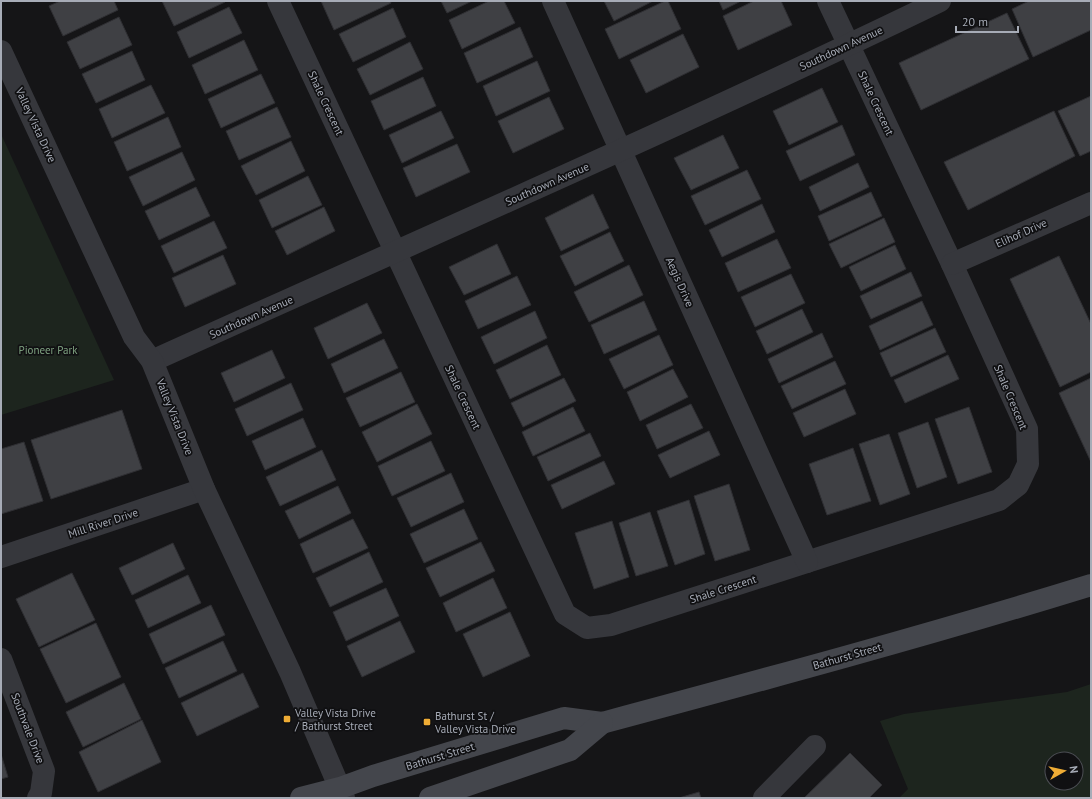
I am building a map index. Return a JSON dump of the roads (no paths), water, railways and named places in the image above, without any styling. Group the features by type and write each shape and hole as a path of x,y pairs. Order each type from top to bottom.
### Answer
{"main road":[{"name":"Bathurst Street","path":"301,798 342,793 373,776 564,718 602,723 836,660 1091,585"},
{"name":"Bathurst Street","path":"430,798 570,750 602,723"}],"street":[{"name":"Shale Crescent","path":"278,1 565,614 588,628 611,625 999,500 1018,485 1028,464 1027,429 952,264 828,1"},
{"name":"Aegis Drive","path":"553,1 807,562"},
{"name":"Southdown Avenue","path":"152,361 621,150 848,46 940,1"},
{"name":"Valley Vista Drive","path":"1,51 134,336 152,361 204,489 290,672 342,793"},
{"name":"Elihof Drive","path":"952,264 1091,203"},
{"name":"Mill River Drive","path":"1,557 204,489"},
{"name":"Southvale Drive","path":"1,659 44,771 41,793 38,798"},
{"path":"764,798 815,746"}],"place":[{"name":"Valley Vista Drive / Bathurst Street","path":"287,719"},
{"name":"Bathurst St / Valley Vista Drive","path":"427,722"}],"park label":[{"name":"Pioneer Park","path":"48,350"}]}
